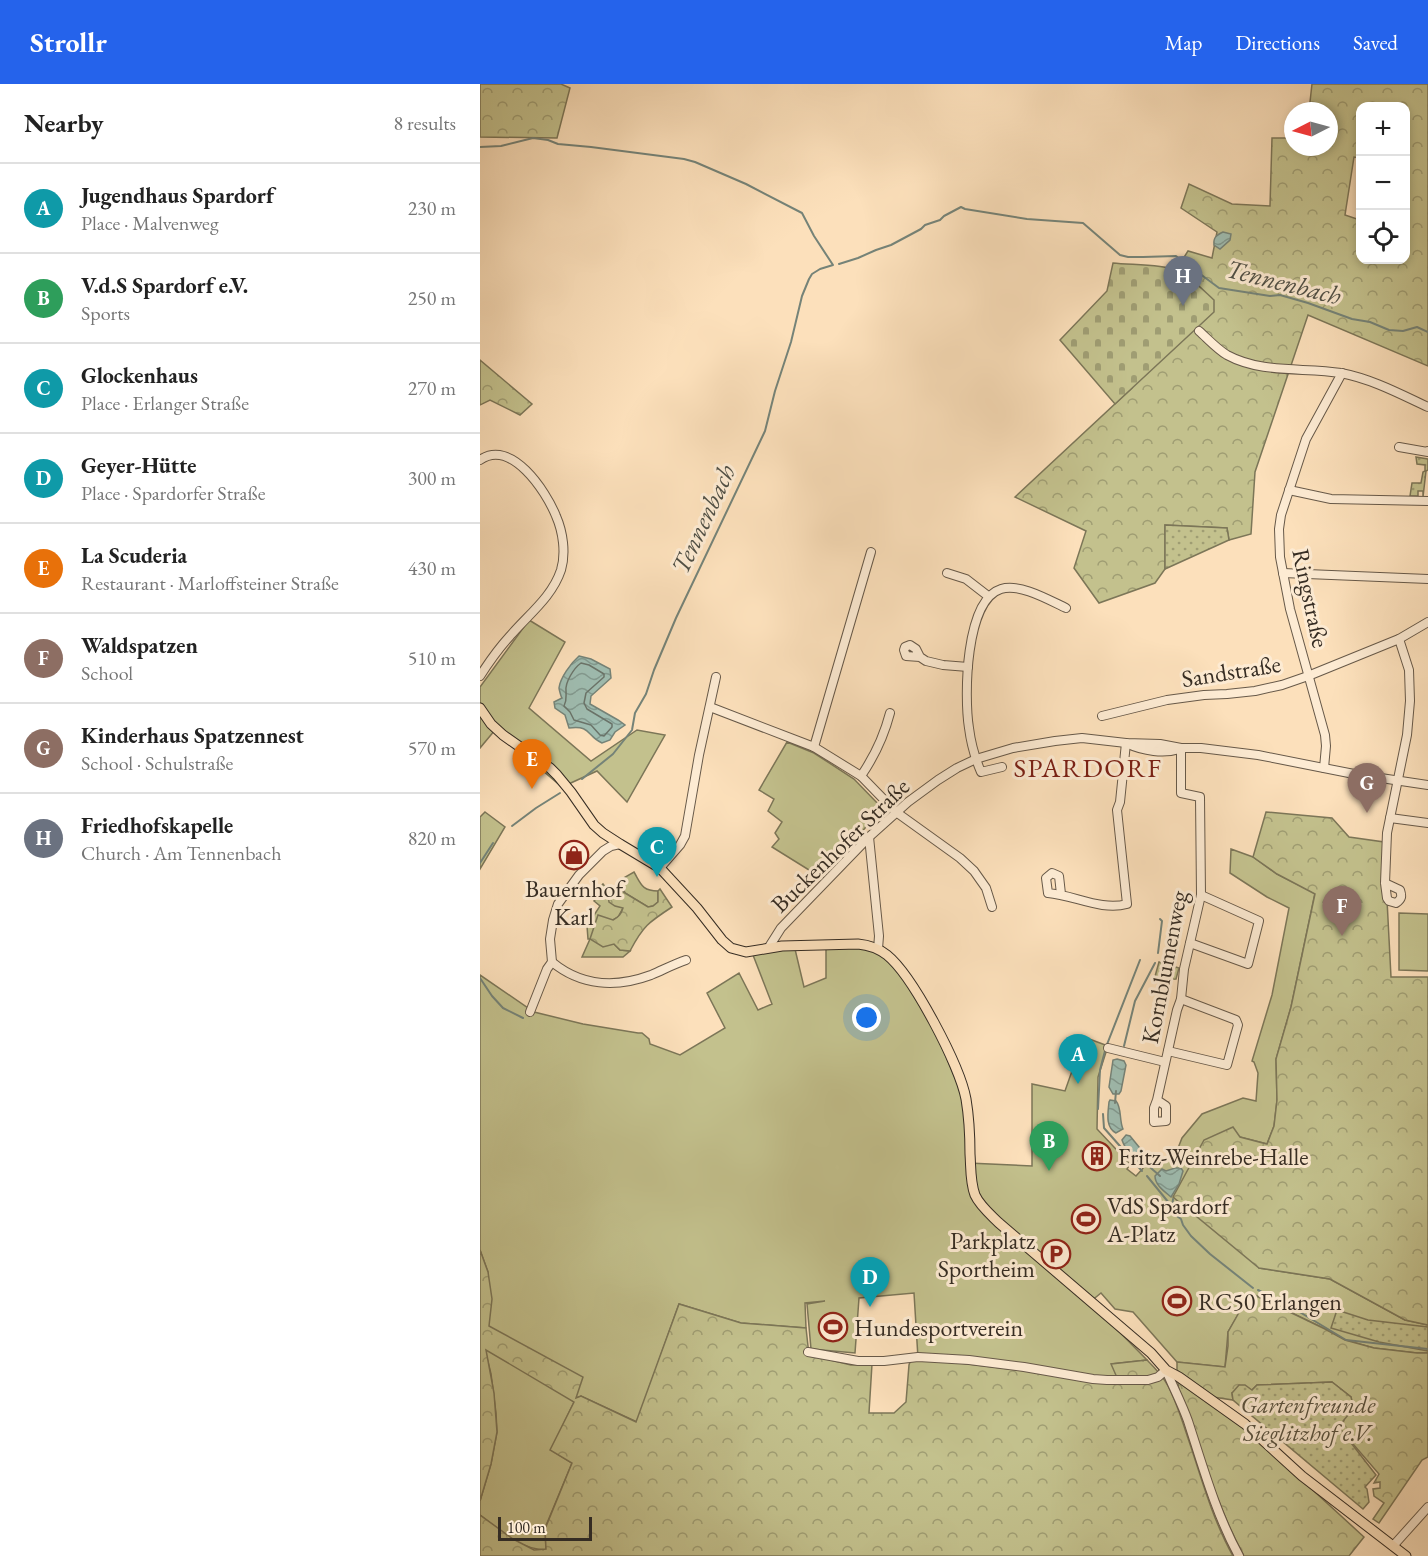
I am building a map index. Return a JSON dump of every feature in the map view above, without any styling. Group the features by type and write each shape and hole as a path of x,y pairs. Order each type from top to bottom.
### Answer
{"main road":[{"path":"480,708 491,724 503,735 557,775 587,817 603,833 660,868 731,948 746,952 769,947 868,945 878,949 898,966 930,1016 961,1080 966,1098 971,1176 975,1194 980,1203 1166,1370 1245,1424 1302,1476 1406,1556"},
{"path":"480,718 491,724"}],"street":[{"path":"1199,331 1226,354 1242,361 1265,367 1342,373 1373,382 1428,407"},
{"name":"Ringstraße","path":"1324,768 1325,735 1290,609 1280,557 1279,529 1281,515 1306,439 1342,373"},
{"path":"1399,447 1428,451"},
{"path":"480,459 500,454 513,460 530,474 539,485 556,516 564,554 556,582 547,596 511,635 480,676"},
{"path":"1289,490 1331,499 1428,501"},
{"path":"814,747 871,552"},
{"path":"947,573 966,579 988,596"},
{"path":"1283,573 1428,579"},
{"path":"1002,767 981,772 970,737 968,666 979,612 988,596 1000,589 1016,588 1032,592 1066,608"},
{"name":"Sandstraße","path":"1102,716 1167,700 1204,694 1255,691 1282,685 1399,639 1428,622"},
{"path":"1385,883 1387,833 1407,735 1410,701 1409,670 1399,639"},
{"path":"920,657 926,661 943,665 968,666"},
{"path":"660,868 685,836 716,677"},
{"path":"710,707 814,747 861,776 896,812 960,858 986,888 992,907"},
{"path":"861,776 885,732 890,713"},
{"name":"Buckenhofer Straße","path":"769,947 781,928 896,812 957,768 976,759 1013,748 1082,738 1160,744 1258,755 1428,785"},
{"path":"1061,894 1107,906 1118,907 1127,904 1117,810 1120,802 1126,743"},
{"name":"Kornblumenweg","path":"1157,1100 1181,999 1184,969 1201,895 1200,797 1181,793 1181,748"},
{"path":"1390,818 1428,823"},
{"path":"603,833 603,851"},
{"path":"869,837 879,936 878,949"},
{"path":"530,1012 552,962 550,939 558,904 579,875 603,851 620,844"},
{"path":"1190,943 1248,964 1259,921 1201,895"},
{"path":"552,962 563,971 576,977 592,982 612,983 644,978 686,960"},
{"path":"1168,1051 1227,1068 1238,1025 1236,1020 1181,999"},
{"path":"1108,1048 1165,1062"},
{"path":"808,1352 858,1361 918,1357 969,1360 1107,1380 1148,1380 1158,1377 1166,1370 1187,1419 1215,1505 1239,1556"},
{"path":"1393,1546 1428,1507"}],"green space":[{"path":"480,84 561,84 570,88 557,138 480,137"},
{"path":"1312,84 1428,84 1428,366 1308,315 1255,472 1251,534 1229,540 1227,528 1165,525 1165,569 1155,583 1099,603 1074,568 1086,531 1015,497 1132,388 1183,274 1176,270 1188,251 1212,258 1217,232 1181,208 1189,184 1232,204 1270,206 1272,138 1284,138 1284,156 1338,156 1338,102 1310,102"},
{"path":"1113,263 1176,270 1191,279 1214,300 1214,312 1115,404 1060,340 1107,291"},
{"path":"480,360 532,404 520,415 490,400 480,405"},
{"path":"1416,457 1428,459 1423,497 1423,491 1418,491 1418,496 1410,496 1412,483 1421,483 1425,471 1425,465 1417,464"},
{"path":"1165,525 1227,528 1229,540 1165,569"},
{"path":"529,620 565,642 529,708 591,761 637,730 665,735 627,802 597,771 562,787 495,730 480,748 480,687"},
{"path":"787,742 814,753 854,779 882,808 826,874 809,870 772,847 779,839 775,833 782,822 768,811 774,799 759,790"},
{"path":"485,812 505,827 480,869 480,817"},
{"path":"1266,812 1332,818 1349,837 1384,842 1391,977 1428,977 1428,1325 1405,1320 1330,1279 1259,1268 1173,1197 1204,1140 1233,1127 1240,1137 1267,1144 1274,1126 1277,1100 1276,1059 1291,1007 1315,894 1277,874 1253,857"},
{"path":"1231,849 1253,857 1277,874 1315,893 1291,1007 1276,1059 1277,1100 1274,1126 1267,1144 1240,1137 1259,1268 1330,1279 1405,1320 1428,1325 1428,1353 1374,1348 1345,1340 1251,1293 1228,1332 1225,1367 1177,1362 1133,1312 1115,1309 1101,1293 1090,1302 1147,1360 1112,1364 1119,1382 918,1358 914,1293 859,1298 855,1353 811,1349 807,1304 825,1301 805,1303 806,1328 741,1323 679,1304 637,1422 581,1396 576,1398 551,1450 572,1463 545,1528 546,1550 519,1543 480,1515 480,1501 491,1464 497,1432 491,1374 485,1350 488,1272 480,1250 480,975 534,1012 583,1024 642,1033 649,1039 650,1044 680,1055 725,1028 707,993 739,973 758,1010 772,1004 753,955 767,951 795,949 804,987 826,978 826,949 855,946 879,950 899,971 936,1033 959,1087 965,1109 968,1163 1032,1166 1032,1084 1065,1091 1084,1037 1108,1046 1098,1077 1097,1129 1130,1164 1127,1169 1136,1176 1153,1157 1173,1161 1182,1138 1202,1114 1243,1098 1256,1101 1258,1073 1252,1061 1272,995 1289,908 1230,873"},
{"path":"634,872 645,888 658,891 658,902 653,906 648,907 625,893 620,880"},
{"path":"603,884 609,897 623,908 618,917 613,920 614,944 620,950 630,951 623,957 582,957 590,939 588,939 587,926 600,906 594,901 599,895 596,892"},
{"path":"615,887 648,907 658,902 660,889 672,907 647,925 630,951 620,950 614,944 603,947 590,939 598,915 613,920 623,908 609,902 607,889"},
{"path":"1399,913 1428,914 1428,971 1399,970"},
{"path":"1159,962 1179,968 1176,979 1154,980"},
{"path":"480,1250 488,1272 492,1299 489,1326 583,1377 576,1398 581,1396 636,1422 679,1304 741,1323 806,1328 809,1355 851,1365 872,1364 869,1413 894,1413 906,1402 911,1359 1119,1382 1111,1364 1147,1360 1161,1375 1172,1393 1215,1516 1233,1556 480,1556 480,1515 513,1539 534,1550 546,1549 545,1529 572,1463 550,1450 574,1402 486,1350 494,1393 497,1432 491,1464 480,1501"},
{"path":"1250,1293 1345,1340 1374,1348 1428,1353 1428,1457 1422,1460 1379,1523 1373,1519 1384,1503 1374,1496 1373,1489 1380,1488 1380,1482 1374,1483 1379,1474 1341,1430 1351,1397 1332,1382 1257,1385 1252,1390 1232,1393 1233,1400 1213,1397 1177,1370 1177,1362 1225,1367 1228,1332"},
{"path":"1337,1310 1368,1320 1428,1327 1428,1351 1379,1342 1331,1328"},
{"path":"1178,1381 1244,1427 1364,1537 1349,1556 1244,1556 1213,1485 1180,1393"},
{"name":"Gartenfreunde Sieglitzhof e.V.","path":"1332,1382 1351,1397 1354,1408 1343,1421 1341,1430 1376,1475 1365,1487 1369,1502 1363,1509 1233,1400 1232,1393 1239,1385 1245,1385 1252,1390 1257,1385"}],"water":[{"path":"1223,232 1231,234 1230,240 1220,249 1214,245 1214,240"},
{"path":"579,656 591,659 610,669 611,678 591,696 590,704 625,725 615,732 610,740 602,743 582,728 569,728 565,715 555,708 554,702 562,698 559,688 561,680"},
{"path":"1113,1060 1124,1061 1126,1065 1121,1091 1119,1094 1113,1094 1109,1087"},
{"path":"1110,1100 1116,1101 1120,1111 1123,1129 1116,1133 1109,1123"},
{"path":"1126,1135 1130,1136 1148,1158 1148,1162 1144,1165 1125,1147 1122,1140"},
{"path":"1181,1168 1183,1171 1179,1184 1171,1197 1158,1185 1155,1176 1162,1169 1166,1171"}],"waterway":[{"name":"Tennenbach","path":"480,147 501,146 533,138 558,144 695,162 746,184 802,213 833,265 820,269 809,279 802,296 765,431 676,618 646,694 635,713 632,730 613,754 582,779"},
{"name":"Tennenbach","path":"839,264 891,245 961,207 1027,219 1083,223 1120,255 1128,257 1176,256 1219,288 1270,296 1280,295 1352,319 1370,322 1389,330 1403,331 1417,327 1428,332"},
{"name":"Tennenbach","path":"512,826 560,793"},
{"name":"Tennenbach","path":"480,863 493,843"},
{"path":"1158,953 1162,921 1160,919"},
{"path":"1098,1109 1100,1070 1106,1047 1140,960"},
{"path":"1124,1046 1135,1001 1155,963"},
{"path":"480,978 503,1008 523,1018"},
{"path":"1115,1103 1116,1091"},
{"path":"1103,1114 1104,1128 1142,1171"},
{"path":"1144,1162 1160,1176"},
{"path":"1147,1176 1169,1203 1174,1214 1181,1219 1191,1236 1253,1288"},
{"path":"1172,1208 1173,1199"},
{"path":"1258,1290 1346,1340 1428,1349"}],"place":[{"name":"Friedhofskapelle","path":"1183,306"},
{"name":"La Scuderia","path":"532,789"},
{"name":"Kinderhaus Spatzennest","path":"1367,813"},
{"name":"Bauernhof Karl","path":"574,855"},
{"name":"Glockenhaus","path":"657,877"},
{"name":"Waldspatzen","path":"1342,936"},
{"name":"Jugendhaus Spardorf","path":"1078,1084"},
{"name":"Fritz-Weinrebe-Halle","path":"1097,1156"},
{"name":"V.d.S Spardorf e.V.","path":"1049,1171"},
{"name":"VdS Spardorf A-Platz","path":"1086,1219"},
{"name":"Parkplatz Sportheim","path":"1056,1254"},
{"name":"RC50 Erlangen","path":"1177,1301"},
{"name":"Geyer-Hütte","path":"870,1307"},
{"name":"Hundesportverein","path":"833,1327"}],"district":[{"name":"SPARDORF","path":"1088,767"}]}
